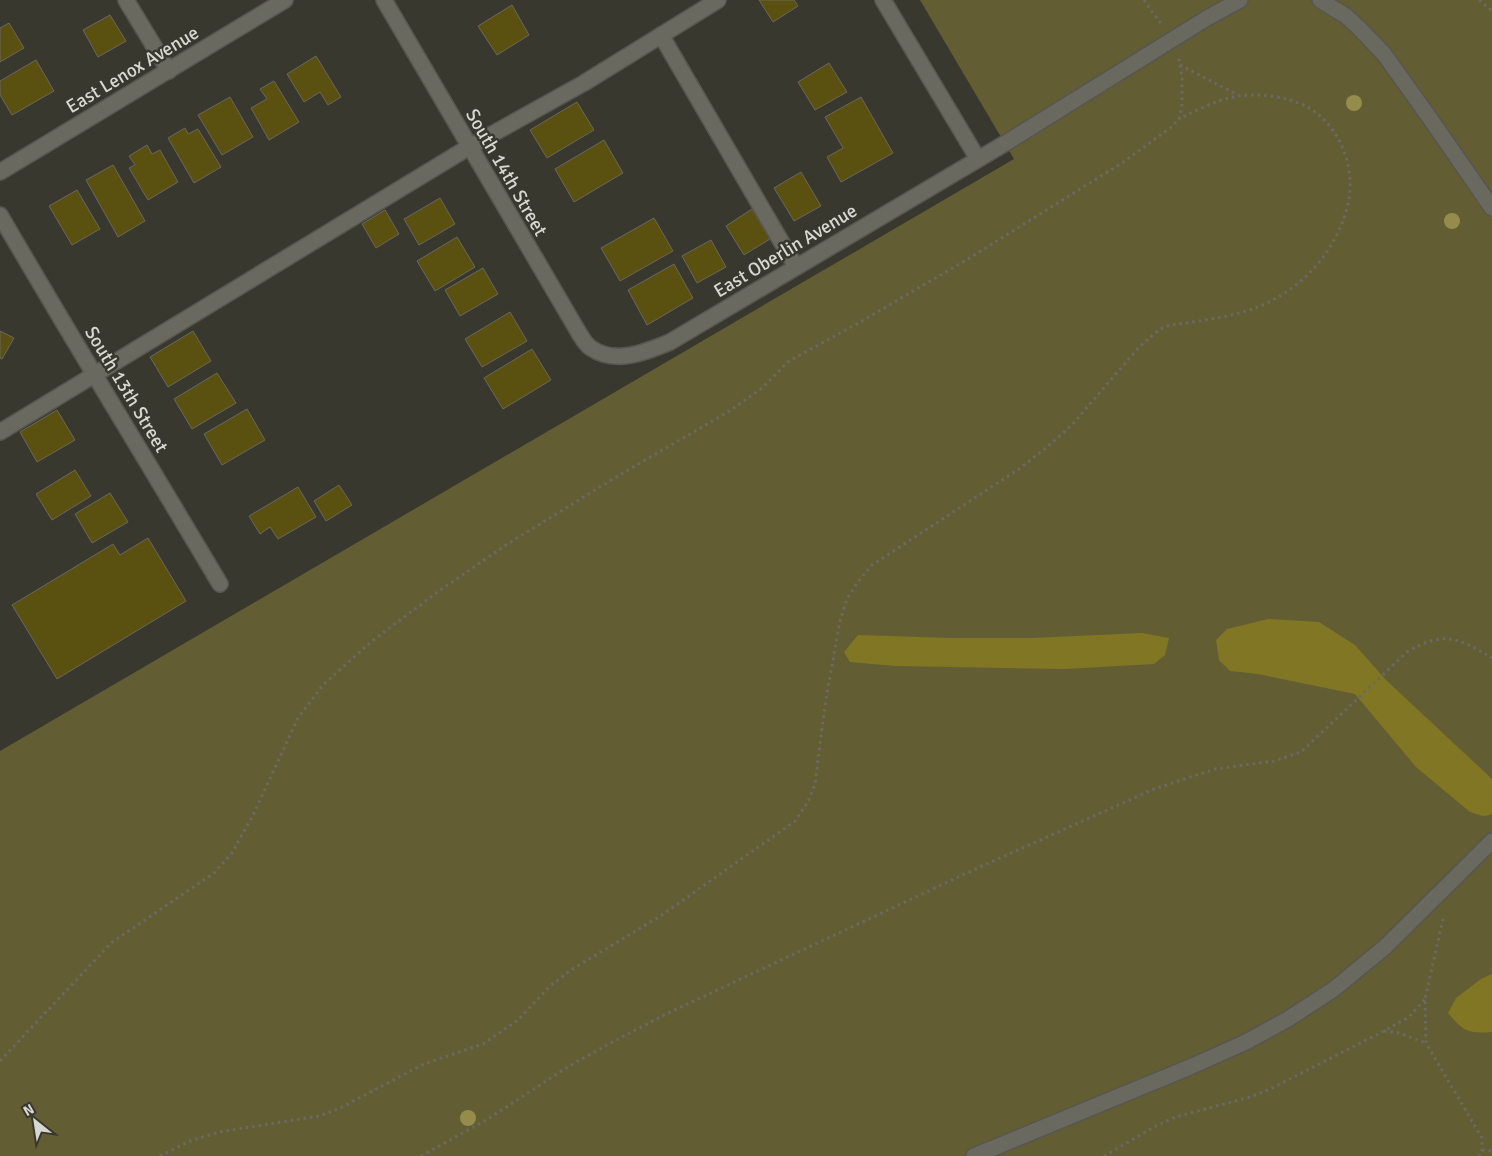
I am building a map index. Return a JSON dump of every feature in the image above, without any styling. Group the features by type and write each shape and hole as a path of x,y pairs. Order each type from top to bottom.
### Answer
{"street":[{"path":"126,0 169,71"},
{"name":"East Lenox Avenue","path":"0,172 285,0"},
{"name":"South 14th Street","path":"384,0 578,333 590,348 606,356"},
{"path":"0,432 469,147 584,83 718,0"},
{"path":"883,0 978,159"},
{"name":"East Oberlin Avenue","path":"606,356 625,356 647,352 670,342 978,159 1207,18 1240,0"},
{"path":"1320,0 1346,16 1384,54 1492,208"},
{"path":"661,35 796,267"},
{"name":"South 13th Street","path":"0,215 94,376 220,584"},
{"path":"974,1156 1198,1064 1246,1042 1288,1019 1334,989 1385,947 1492,841"}],"path":[{"path":"1144,0 1161,25"},
{"path":"1479,0 1492,11"},
{"path":"1179,58 1182,79 1182,105 1179,118"},
{"path":"1180,64 1239,96"},
{"path":"0,1061 111,944 214,873 232,852 253,815 298,718 323,685 372,641 439,591 506,545 616,477 728,412 762,388 789,360 855,325 1005,236 1122,163 1170,128 1179,118 1212,104 1239,96 1258,95 1287,99 1309,108 1333,129 1348,162 1350,184 1348,203 1343,221 1328,250 1308,276 1279,297 1243,312 1170,325 1160,330 1140,346 1071,426 1047,448 1019,469 872,565 857,583 847,600 840,621 825,705 815,784 808,802 795,820 662,915 571,970 550,986 518,1020 498,1036 483,1044 424,1064 338,1109 318,1116 219,1132 190,1141 160,1156"},
{"path":"421,1156 472,1129 569,1066 666,1014 969,872 1154,789 1215,769 1274,761 1301,752 1408,652 1422,643 1438,639 1452,639 1470,645 1492,658"},
{"path":"1444,916 1425,999 1426,1043 1482,1138 1482,1150 1479,1156"},
{"path":"1104,1156 1175,1117 1247,1098 1268,1090 1384,1031 1408,1017 1425,999"},
{"path":"1384,1031 1399,1033 1426,1043"},
{"path":"1482,1150 1492,1152"}],"shaded area":[{"path":"920,0 1492,0 1492,1156 0,1156 0,751 1014,159"},
{"path":"1268,619 1319,622 1355,645 1386,680 1492,779 1492,813 1483,816 1470,812 1416,767 1355,694 1258,674 1230,671 1219,660 1216,640 1227,629"},
{"path":"1142,633 1169,638 1165,655 1154,664 1065,669 895,666 850,662 844,652 858,635 1032,638"},
{"path":"1492,974 1492,1032 1471,1032 1458,1024 1448,1013 1456,998 1481,979"}],"building":[{"path":"759,0 794,0 798,6 773,22"},
{"path":"512,5 529,35 497,55 478,26"},
{"path":"110,15 126,41 98,57 83,30"},
{"path":"9,23 24,48 0,62 0,28"},
{"path":"316,56 341,97 328,105 320,92 304,102 287,74"},
{"path":"36,60 54,91 12,115 0,95 0,81"},
{"path":"829,63 847,92 815,110 798,82"},
{"path":"274,81 299,122 269,140 251,108 267,99 260,89"},
{"path":"230,97 253,137 222,155 198,115"},
{"path":"861,97 893,153 841,182 827,157 843,148 825,117"},
{"path":"577,102 594,130 547,158 530,130"},
{"path":"185,128 188,134 198,129 221,167 194,183 168,138"},
{"path":"604,140 623,173 574,202 555,169"},
{"path":"147,145 152,154 160,150 178,182 148,200 129,168 135,165 129,156"},
{"path":"113,165 145,221 118,237 86,180"},
{"path":"801,172 821,206 794,221 774,188"},
{"path":"77,190 100,229 72,245 49,206"},
{"path":"440,198 455,224 419,245 404,219"},
{"path":"752,209 770,239 744,255 726,226"},
{"path":"385,210 399,234 376,248 362,224"},
{"path":"654,218 673,251 620,281 601,248"},
{"path":"457,237 475,267 435,291 417,261"},
{"path":"711,240 726,267 697,283 682,256"},
{"path":"674,264 693,298 647,325 628,290"},
{"path":"483,268 498,294 460,316 445,290"},
{"path":"510,312 527,341 482,367 465,339"},
{"path":"0,331 14,338 2,359 0,358"},
{"path":"193,331 211,361 168,387 150,357"},
{"path":"532,349 551,380 503,409 484,378"},
{"path":"217,373 236,403 192,429 174,399"},
{"path":"247,409 265,440 222,465 204,434"},
{"path":"57,410 75,440 37,462 20,432"},
{"path":"75,470 91,496 52,520 36,494"},
{"path":"339,485 352,505 326,521 314,501"},
{"path":"298,487 316,517 278,539 270,527 260,534 249,516"},
{"path":"110,493 128,522 92,543 75,514"},
{"path":"148,538 186,601 57,679 12,605 113,544 120,555"}]}
